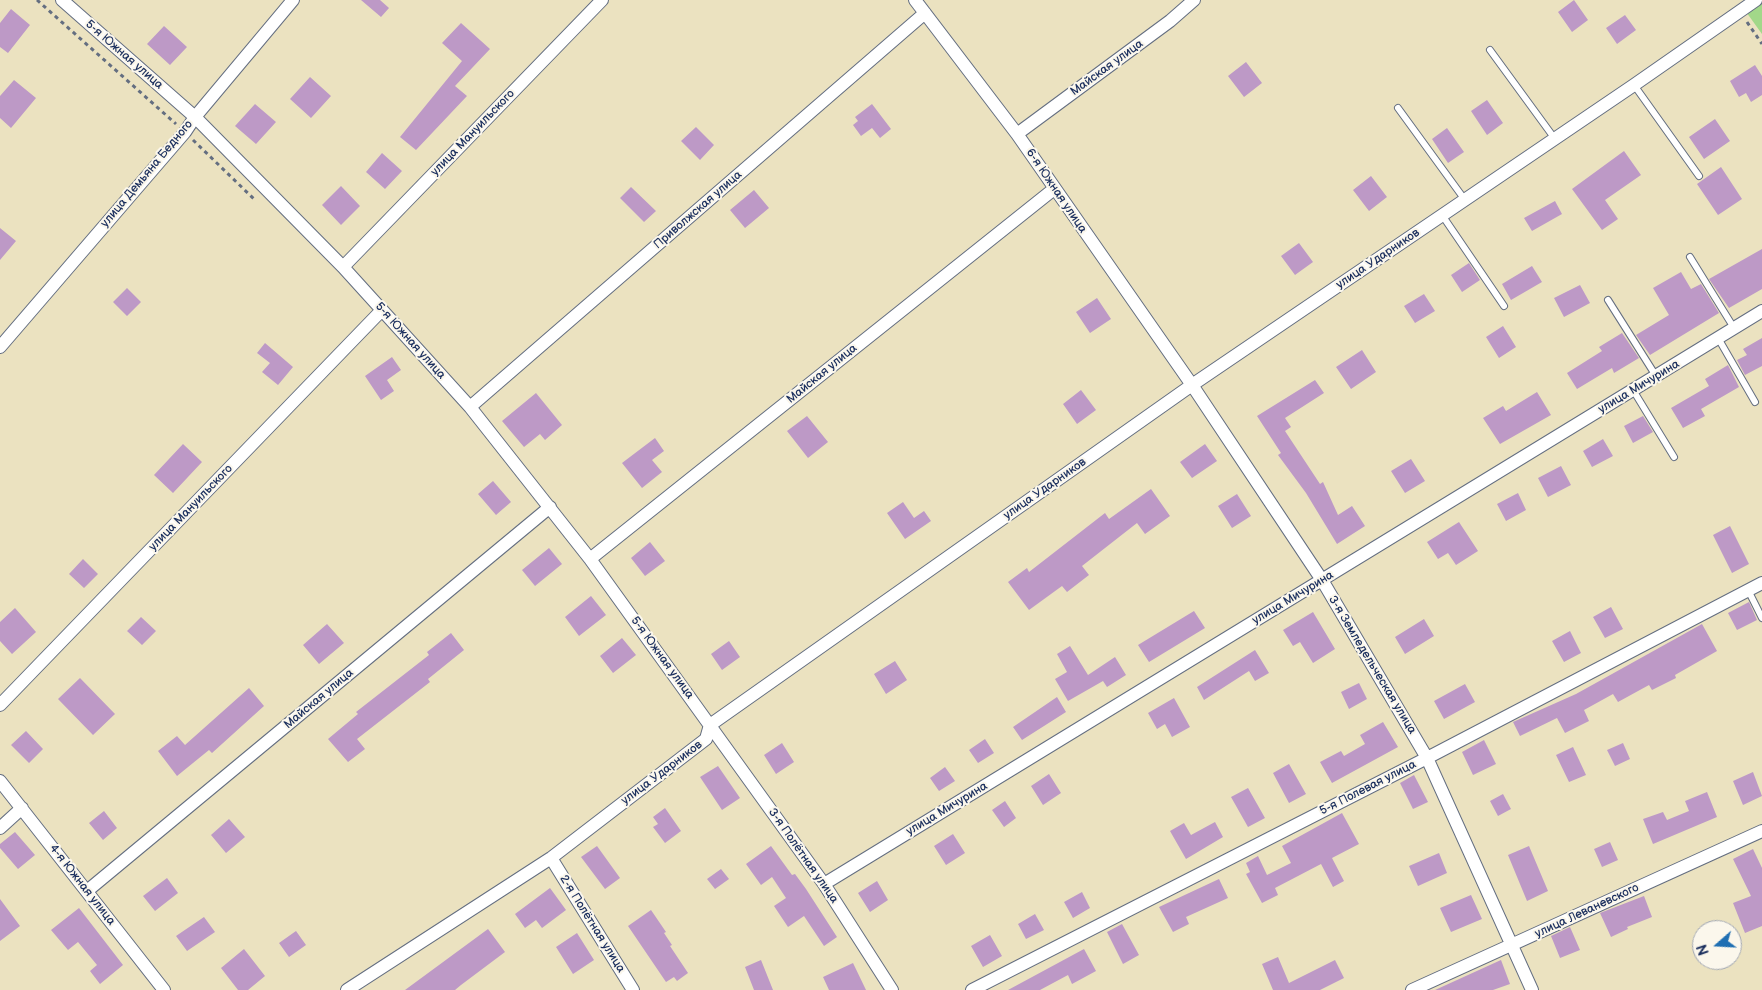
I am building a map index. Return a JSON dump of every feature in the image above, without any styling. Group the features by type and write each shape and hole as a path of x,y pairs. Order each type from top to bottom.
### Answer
{"street":[{"name":"5-я Южная улица","path":"62,0 195,117 343,267 470,407 590,559 710,725"},
{"name":"улица Демьяна Бедного","path":"0,347 185,132 195,117 293,0"},
{"name":"улица Мануильского","path":"343,267 602,0"},
{"name":"6-я Южная улица","path":"915,0 1017,134 1192,385"},
{"name":"Майская улица","path":"1017,134 1170,21 1194,0"},
{"name":"улица Ударников","path":"346,990 551,858 706,739 710,725 1192,385 1634,86 1756,0"},
{"name":"Приволжская улица","path":"470,407 925,13"},
{"name":"Майская улица","path":"590,559 1054,189"},
{"name":"улица Мануильского","path":"0,705 382,310"},
{"name":"улица Мичурина","path":"824,884 1762,311"},
{"name":"3-я Земледельческая улица","path":"1192,385 1322,580 1427,758 1532,990"},
{"name":"Майская улица","path":"87,892 550,507"},
{"name":"5-я Полевая улица","path":"972,990 1427,758 1762,583"},
{"name":"3-я Полётная улица","path":"710,725 824,884 892,990"},
{"name":"4-я Южная улица","path":"0,781 164,990"},
{"path":"0,828 22,808"},
{"name":"улица Леваневского","path":"1412,990 1762,831"},
{"name":"2-я Полётная улица","path":"551,858 633,990"}],"lane":[{"path":"1490,50 1555,139"},
{"path":"1634,86 1699,176"},
{"path":"1398,108 1465,200"},
{"path":"1442,215 1504,306"},
{"path":"1690,257 1734,328"},
{"path":"1608,300 1656,376"},
{"path":"1718,338 1755,402"},
{"path":"1633,390 1674,457"},
{"path":"1748,590 1762,618"}],"path":[{"path":"37,0 185,132 256,200"},
{"path":"1739,11 1762,44"}],"green space":[{"path":"1762,0 1762,34 1744,9"}],"building":[{"path":"361,0 380,0 389,8 381,17"},
{"path":"1574,0 1588,20 1572,32 1558,12"},
{"path":"11,9 30,25 8,53 0,47 0,23"},
{"path":"1625,15 1636,30 1617,44 1606,28"},
{"path":"461,23 490,49 455,86 467,96 416,150 400,137 462,61 442,43"},
{"path":"164,26 187,47 170,65 147,44"},
{"path":"1246,62 1262,83 1244,97 1228,76"},
{"path":"1755,65 1762,76 1762,95 1751,102 1746,93 1739,97 1730,81"},
{"path":"310,77 331,96 311,118 290,99"},
{"path":"14,80 36,98 11,128 0,118 0,96"},
{"path":"1487,100 1503,123 1487,135 1471,111"},
{"path":"255,104 276,122 256,144 235,126"},
{"path":"872,104 891,129 880,138 872,128 861,136 853,125 858,121 855,117"},
{"path":"1715,119 1730,141 1704,159 1689,137"},
{"path":"696,127 714,145 700,160 681,141"},
{"path":"1447,128 1464,152 1448,163 1432,139"},
{"path":"1624,151 1641,175 1605,200 1618,219 1602,230 1572,189"},
{"path":"382,153 402,171 385,189 366,172"},
{"path":"1721,167 1742,199 1718,215 1697,184"},
{"path":"1371,176 1387,197 1369,211 1353,190"},
{"path":"341,186 360,206 341,225 322,205"},
{"path":"631,187 656,211 644,222 620,198"},
{"path":"754,190 769,208 745,228 730,210"},
{"path":"1555,201 1562,214 1532,231 1524,218"},
{"path":"0,228 16,241 0,260"},
{"path":"1299,243 1313,262 1295,275 1281,256"},
{"path":"1762,249 1762,289 1729,308 1709,279"},
{"path":"1469,263 1480,280 1462,292 1451,275"},
{"path":"1532,266 1542,282 1511,300 1502,284"},
{"path":"1681,272 1691,289 1701,284 1719,313 1650,355 1636,335 1669,315 1653,288"},
{"path":"1580,285 1590,303 1564,317 1554,298"},
{"path":"127,288 141,302 127,316 113,302"},
{"path":"1424,294 1435,311 1415,323 1404,306"},
{"path":"1097,298 1111,319 1090,333 1076,312"},
{"path":"1503,326 1516,347 1499,358 1486,337"},
{"path":"1622,333 1639,358 1614,373 1612,368 1577,389 1567,373 1602,351 1599,347"},
{"path":"1762,338 1762,366 1745,375 1737,360 1747,355 1743,349"},
{"path":"265,343 293,367 278,385 262,372 270,363 257,353"},
{"path":"1362,350 1376,372 1351,389 1336,367"},
{"path":"392,357 401,370 387,380 394,391 381,400 365,376"},
{"path":"1728,365 1739,387 1701,409 1705,416 1683,428 1671,408 1709,386 1705,379"},
{"path":"1315,380 1324,393 1285,418 1291,427 1285,431 1320,484 1323,482 1338,515 1352,506 1365,526 1337,544 1306,493 1278,455 1281,453 1257,416"},
{"path":"1081,390 1096,410 1077,424 1063,404"},
{"path":"1537,392 1551,415 1500,444 1483,418 1503,406 1506,411"},
{"path":"536,393 562,425 545,440 540,434 524,447 502,421"},
{"path":"807,416 828,442 808,458 787,431"},
{"path":"1643,416 1653,432 1633,443 1624,426"},
{"path":"655,438 664,451 652,460 662,472 642,488 622,463"},
{"path":"1603,439 1613,456 1592,467 1583,451"},
{"path":"183,444 202,462 173,493 154,475"},
{"path":"1205,444 1217,461 1192,478 1180,462"},
{"path":"1411,459 1425,481 1405,493 1391,471"},
{"path":"1561,466 1571,485 1548,497 1538,478"},
{"path":"493,481 511,502 496,515 478,494"},
{"path":"1151,489 1170,516 1145,534 1137,523 1082,566 1089,575 1067,592 1062,586 1029,610 1008,582 1027,568 1029,572 1105,513 1109,519"},
{"path":"1518,493 1526,510 1506,521 1497,504"},
{"path":"1237,494 1251,516 1232,528 1218,506"},
{"path":"903,502 914,518 924,511 931,521 905,539 887,513"},
{"path":"1459,522 1478,551 1456,565 1448,553 1438,559 1427,542"},
{"path":"1730,526 1749,564 1732,573 1713,535"},
{"path":"650,542 665,561 645,576 631,558"},
{"path":"549,548 562,564 535,586 522,570"},
{"path":"83,559 98,574 84,588 69,574"},
{"path":"591,596 606,615 579,636 565,617"},
{"path":"1749,602 1757,620 1737,630 1728,613"},
{"path":"1611,607 1623,629 1605,638 1593,617"},
{"path":"15,608 36,632 12,654 0,641 0,622"},
{"path":"1194,611 1205,628 1149,662 1138,645"},
{"path":"1313,612 1335,649 1313,663 1300,642 1293,646 1283,630"},
{"path":"141,617 156,631 142,645 127,631"},
{"path":"1424,619 1434,636 1405,654 1395,637"},
{"path":"327,624 344,643 319,664 303,645"},
{"path":"1702,624 1717,651 1675,675 1676,678 1652,690 1649,685 1618,702 1613,694 1584,710 1589,721 1565,733 1557,718 1520,736 1513,722 1576,694"},
{"path":"1570,631 1581,653 1564,662 1552,641"},
{"path":"451,633 464,650 428,679 430,682 357,739 365,749 348,762 328,739 358,714 356,712 429,655 427,652"},
{"path":"622,638 636,655 613,673 600,656"},
{"path":"729,641 740,657 722,670 711,654"},
{"path":"1070,646 1088,675 1115,657 1126,675 1107,687 1103,681 1068,701 1055,679 1067,672 1057,654"},
{"path":"1255,650 1269,673 1255,681 1249,671 1204,700 1197,687"},
{"path":"895,661 907,680 886,694 874,674"},
{"path":"80,678 115,714 93,735 58,699"},
{"path":"1359,683 1367,699 1349,709 1341,692"},
{"path":"1465,684 1475,702 1444,719 1434,701"},
{"path":"249,688 264,706 212,753 209,750 177,776 158,751 177,736 185,745"},
{"path":"1057,697 1066,712 1022,740 1013,727"},
{"path":"1174,698 1190,727 1172,737 1165,724 1157,729 1148,713"},
{"path":"1383,722 1398,747 1332,783 1320,762 1341,751 1344,756 1365,744 1360,735"},
{"path":"26,731 43,749 29,763 11,745"},
{"path":"985,739 994,753 978,763 969,750"},
{"path":"1484,740 1496,764 1473,775 1462,752"},
{"path":"782,743 794,762 776,774 764,755"},
{"path":"1623,743 1630,759 1615,766 1607,750"},
{"path":"1573,747 1586,775 1569,782 1556,755"},
{"path":"1289,764 1306,794 1289,803 1273,773"},
{"path":"718,766 740,798 722,810 700,777"},
{"path":"945,767 955,781 939,791 930,778"},
{"path":"1753,772 1762,796 1743,805 1733,781"},
{"path":"1049,774 1061,793 1043,805 1031,786"},
{"path":"1414,775 1428,802 1413,809 1400,783"},
{"path":"1248,788 1265,818 1248,827 1231,797"},
{"path":"1707,792 1717,817 1653,844 1643,819 1663,812 1667,820 1689,811 1685,801"},
{"path":"1503,794 1511,809 1498,816 1490,801"},
{"path":"1005,801 1016,818 1004,827 992,810"},
{"path":"665,808 681,831 665,843 653,827 658,824 653,817"},
{"path":"104,811 117,828 103,840 89,823"},
{"path":"1342,813 1359,844 1332,858 1344,881 1333,887 1321,864 1275,888 1278,895 1262,903 1246,874 1250,872 1246,863 1258,856 1267,875 1291,863 1282,846"},
{"path":"229,819 245,837 226,853 211,835"},
{"path":"1215,822 1223,837 1186,859 1170,831 1184,823 1191,835"},
{"path":"15,832 35,855 18,869 0,848 0,844"},
{"path":"953,834 965,853 946,865 934,846"},
{"path":"1610,842 1618,860 1602,867 1594,849"},
{"path":"597,846 620,878 605,889 581,857"},
{"path":"771,846 792,875 795,874 806,889 837,937 824,946 804,916 788,927 774,906 786,898 772,877 761,885 746,864"},
{"path":"1529,846 1548,891 1527,901 1508,855"},
{"path":"1753,849 1762,868 1762,926 1745,933 1742,920 1740,920 1733,903 1751,896 1733,859"},
{"path":"1439,853 1447,873 1418,886 1409,866"},
{"path":"721,869 729,879 715,889 707,879"},
{"path":"167,878 178,893 155,911 143,896"},
{"path":"1219,879 1228,898 1186,917 1189,924 1173,932 1159,907"},
{"path":"877,881 888,900 870,912 858,893"},
{"path":"550,888 566,910 542,928 536,920 525,928 515,914"},
{"path":"1082,892 1090,908 1073,918 1064,902"},
{"path":"1471,895 1482,919 1451,932 1440,908"},
{"path":"1644,896 1652,917 1627,927 1628,929 1611,937 1600,913"},
{"path":"0,899 20,926 0,941"},
{"path":"79,908 123,965 100,984 90,971 97,965 78,942 68,950 51,930"},
{"path":"651,910 666,932 664,933 672,945 670,946 688,973 677,981 674,977 666,982 628,926"},
{"path":"1035,914 1044,930 1026,939 1018,924"},
{"path":"204,917 215,932 187,951 176,936"},
{"path":"1122,924 1139,955 1123,964 1107,932"},
{"path":"1570,927 1580,950 1560,958 1551,936"},
{"path":"488,929 505,952 455,990 405,990"},
{"path":"296,931 306,945 289,957 279,943"},
{"path":"577,933 594,960 573,974 556,947"},
{"path":"990,935 1002,956 983,967 971,946"},
{"path":"244,949 265,976 248,990 238,990 221,968"},
{"path":"1084,949 1096,971 1072,984 1068,975 1040,990 1008,990"},
{"path":"1278,957 1289,983 1335,960 1344,978 1320,990 1273,990 1262,964"},
{"path":"761,960 773,990 754,990 745,967"},
{"path":"1501,960 1510,984 1493,990 1435,990"},
{"path":"853,963 866,990 829,990 823,977"}]}
